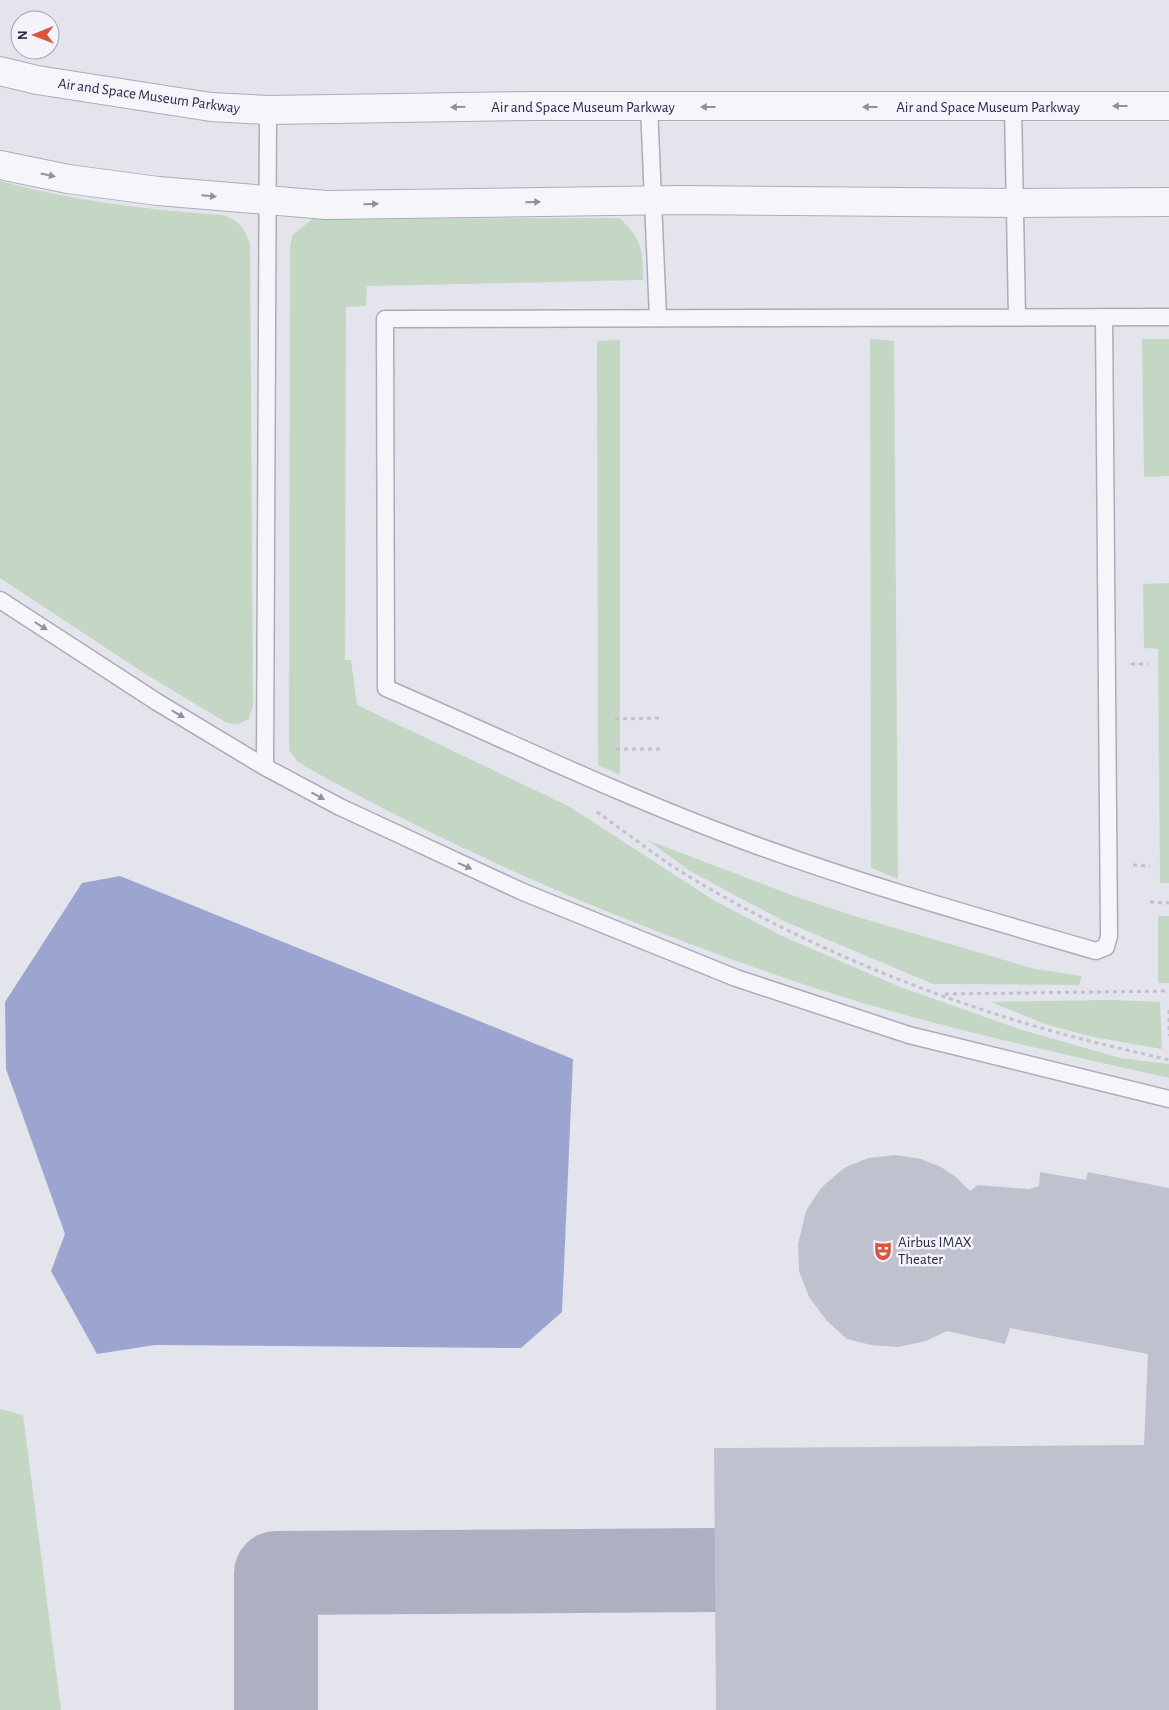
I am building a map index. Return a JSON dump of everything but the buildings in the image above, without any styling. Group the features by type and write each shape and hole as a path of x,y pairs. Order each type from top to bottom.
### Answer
{"street":[{"name":"Air and Space Museum Parkway","path":"0,71 37,80 210,107 268,110 649,106 1169,106"},
{"path":"0,165 68,179 158,192 326,205 654,201 1169,202"}],"lane":[{"path":"649,106 658,318"},
{"path":"1013,107 1016,317"},
{"path":"265,766 268,110"},
{"path":"1104,317 1109,936 1106,947 1096,951 832,872 746,842 660,808 386,688 385,319 1169,316"},
{"path":"0,600 157,702 265,766 340,807 523,892 736,978 909,1035 1169,1099"}],"path":[{"path":"615,719 660,718"},
{"path":"616,749 660,749"},
{"path":"597,812 680,870 757,912 888,974 1058,1033 1169,1060"},
{"path":"1150,902 1169,903"},
{"path":"942,994 1169,991"},
{"path":"1169,1010 1169,1036"}],"green space":[{"path":"0,181 55,194 111,204 223,215 234,220 243,229 248,238 250,244 253,705 249,719 238,724 227,723 147,675 0,578"},
{"path":"619,218 627,225 640,246 643,280 367,286 366,306 346,307 345,660 351,660 357,705 570,807 715,901 782,936 900,987 1022,1030 1120,1058 1169,1064 1169,1078 991,1037 859,1002 685,942 556,890 431,832 308,768 297,761 289,750 290,248 292,236 312,219"},
{"path":"870,339 894,341 898,879 871,868"},
{"path":"1142,339 1169,339 1169,476 1144,477"},
{"path":"620,340 620,775 598,765 597,341"},
{"path":"1169,583 1169,883 1160,883 1158,649 1144,648 1143,584"},
{"path":"647,840 797,897 854,916 1035,969 1082,976 1079,985 933,984 786,922 689,870"},
{"path":"1158,916 1169,916 1169,983 1158,983"},
{"path":"1113,1000 1160,1002 1162,1049 1093,1037 1045,1024 991,1002"},
{"path":"0,1409 23,1415 61,1710 0,1710"}],"water":[{"path":"120,876 573,1059 562,1312 521,1348 155,1345 97,1354 51,1271 65,1234 6,1069 5,1002 82,883"}],"taxiway":[{"path":"276,1710 276,1573 715,1570"}],"place":[{"name":"Airbus IMAX Theater","path":"883,1251"}]}
